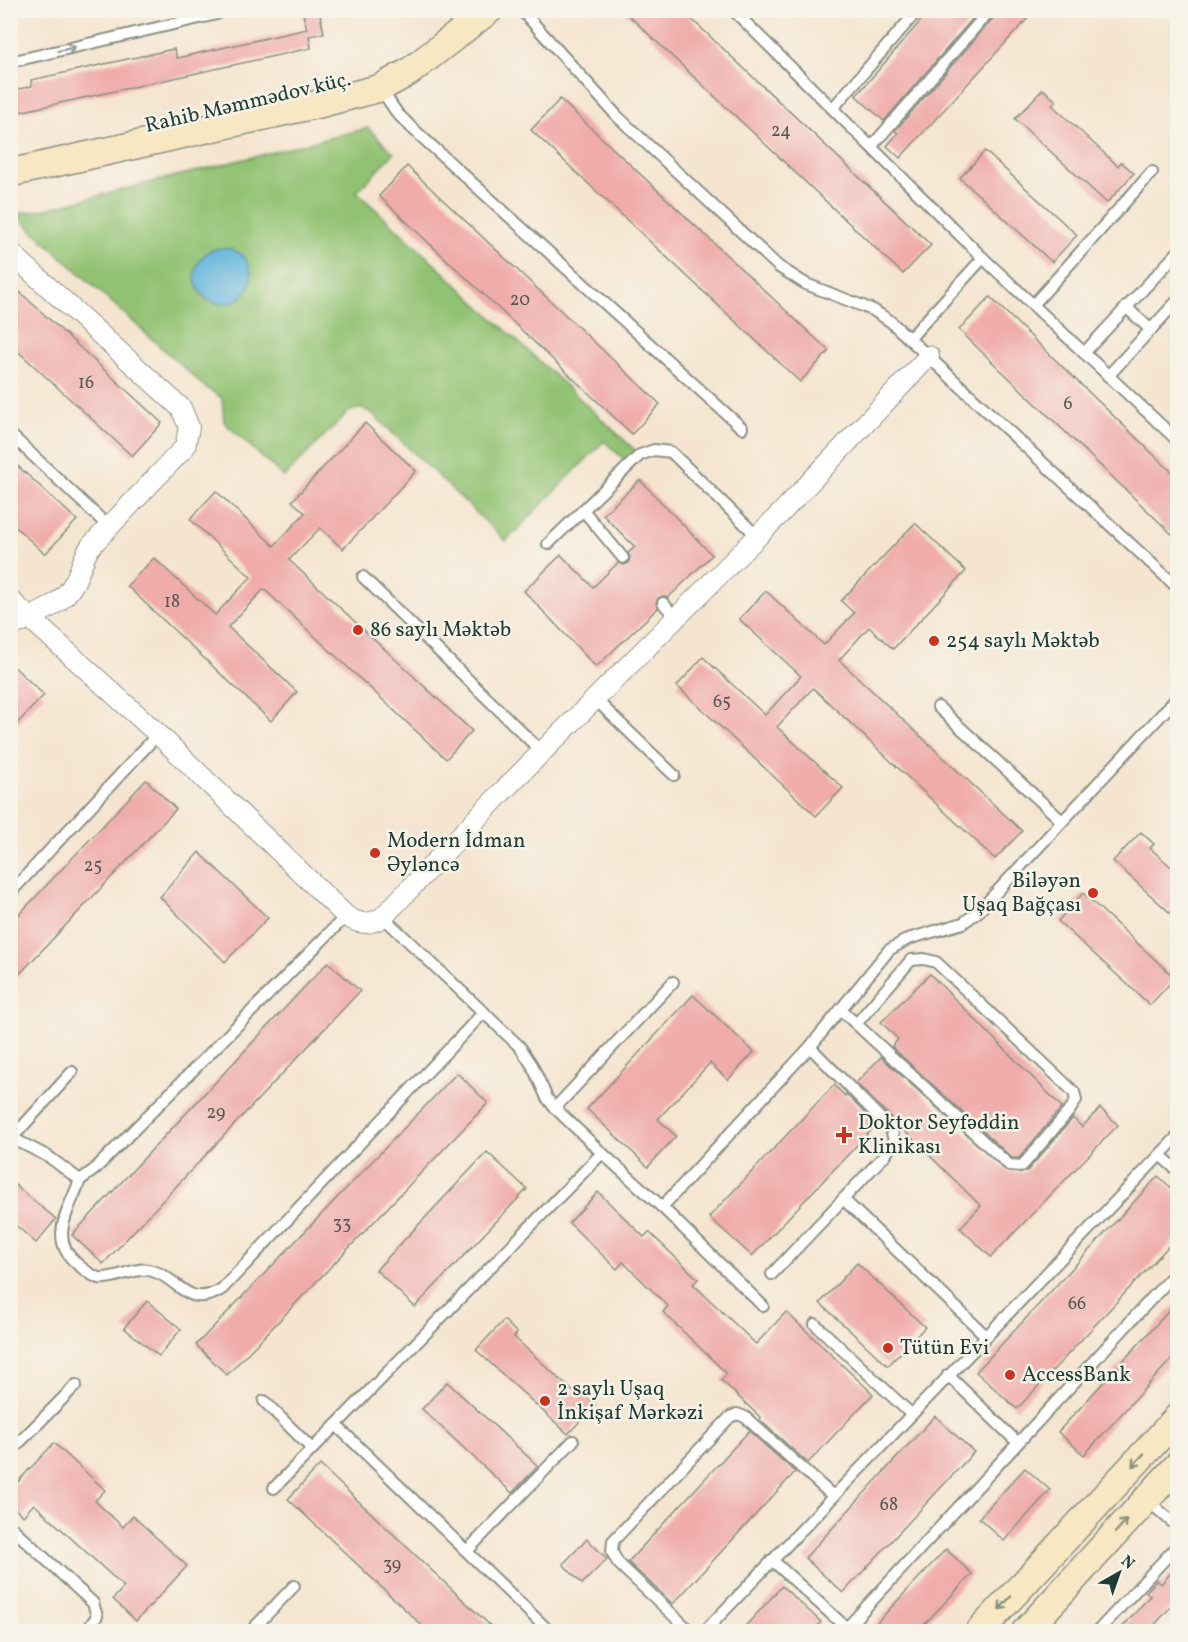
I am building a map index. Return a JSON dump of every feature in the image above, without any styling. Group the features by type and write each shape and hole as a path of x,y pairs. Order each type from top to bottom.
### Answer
{"main road":[{"name":"Rahib Məmmədov küç.","path":"10,158 349,81 376,81 468,10"},
{"path":"10,173 323,103 376,81 409,72 489,10"},
{"path":"979,1632 1178,1417"},
{"path":"1035,1625 1178,1465"}],"street":[{"path":"10,252 181,408 189,427 185,447 108,526 82,558 75,582 64,597 10,627"},
{"path":"10,600 158,734 346,916 357,923 366,924 383,917 542,752 758,537 929,356"}],"lane":[{"path":"10,62 217,14 223,10"},
{"path":"733,10 983,258 1178,441"},
{"path":"833,108 918,10"},
{"path":"872,146 990,10"},
{"path":"524,12 618,117 779,267 806,284 873,310 890,321 1178,588"},
{"path":"376,81 398,113 412,128 742,428"},
{"path":"1033,305 1152,172"},
{"path":"1083,353 1178,252"},
{"path":"910,338 983,258"},
{"path":"1108,376 1178,300"},
{"path":"1126,307 1151,330"},
{"path":"10,434 108,526"},
{"path":"548,544 640,455 654,450 671,452 758,537"},
{"path":"583,510 623,558"},
{"path":"363,577 542,752"},
{"path":"663,603 676,618"},
{"path":"662,1207 810,1047 889,950 908,939 963,923 979,911 1178,697"},
{"path":"595,699 674,775"},
{"path":"938,707 1062,821"},
{"path":"10,893 158,734"},
{"path":"346,916 94,1170 80,1180 61,1231 62,1243 67,1255 86,1271 99,1278 146,1269 160,1274 182,1290 198,1297 208,1297 222,1289 484,1012"},
{"path":"383,917 520,1047 532,1065 547,1098 555,1108 662,1207 763,1306"},
{"path":"841,1010 856,1024 1009,1165 1022,1166 1071,1110 1076,1100 1074,1092 936,962 924,959 911,960 856,1024"},
{"path":"555,1108 674,982"},
{"path":"772,1274 893,1144 894,1135 883,1121 810,1047"},
{"path":"72,1072 11,1138 49,1157 80,1180"},
{"path":"704,1632 1178,1136"},
{"path":"274,1488 602,1153"},
{"path":"1160,1155 1178,1171"},
{"path":"843,1199 986,1336"},
{"path":"772,1560 847,1630 1017,1442 1178,1270"},
{"path":"815,1324 911,1414"},
{"path":"948,1375 1017,1442"},
{"path":"10,1452 76,1385"},
{"path":"264,1401 312,1449"},
{"path":"691,1632 618,1563 612,1552 613,1540 730,1417 737,1414 746,1417 833,1496"},
{"path":"336,1425 550,1632"},
{"path":"467,1551 573,1441"},
{"path":"1146,1499 1178,1527"},
{"path":"10,1526 93,1603 97,1616 86,1632"},
{"path":"1097,1632 1178,1545"},
{"path":"250,1632 294,1586"}],"green space":[{"path":"368,128 394,153 357,192 638,453 626,461 604,441 506,541 374,415 365,410 355,409 348,412 284,477 224,422 222,398 205,387 12,214 38,211"}],"water":[{"path":"223,248 234,250 243,256 249,265 251,276 249,287 243,296 234,302 223,304 212,302 203,296 197,287 195,276 197,265 203,256 212,250"}],"building":[{"path":"302,10 319,10 324,33 309,36 311,48 10,114 10,91 32,86 31,80 174,49 177,58 307,29"},
{"path":"623,10 682,10 931,245 903,274"},
{"path":"930,10 980,10 884,121 856,96"},
{"path":"997,10 1020,10 1028,18 900,158 887,146 898,133 895,131 996,15"},
{"path":"1043,89 1056,101 1052,105 1118,166 1121,162 1134,173 1107,203 1015,119"},
{"path":"560,99 829,351 800,382 531,130"},
{"path":"985,151 1077,235 1052,262 960,178"},
{"path":"407,166 660,404 632,434 379,196"},
{"path":"10,283 162,423 132,456 10,344"},
{"path":"990,297 1178,478 1178,540 959,330"},
{"path":"365,423 416,471 343,549 320,528 289,560 472,731 446,759 264,589 228,627 297,692 271,721 127,586 154,558 215,615 251,577 190,519 216,491 274,546 305,513 292,501"},
{"path":"10,459 77,520 45,554 10,522"},
{"path":"640,480 712,555 668,598 662,596 658,598 656,604 658,608 596,667 524,591 561,555 593,587 618,563 624,565 628,563 630,557 628,553 635,547 603,515"},
{"path":"915,523 966,571 893,649 869,627 839,660 1022,831 995,859 813,688 777,727 843,788 816,816 677,686 703,657 765,715 801,676 739,619 766,591 824,645 854,613 841,601"},
{"path":"10,663 44,695 10,731"},
{"path":"146,780 176,809 10,984 10,924"},
{"path":"1141,832 1154,844 1150,848 1178,873 1178,920 1113,861"},
{"path":"199,852 268,918 225,962 160,897"},
{"path":"1083,893 1175,978 1150,1005 1058,921"},
{"path":"328,962 360,991 103,1264 72,1235"},
{"path":"930,974 1062,1107 1019,1158 1012,1158 892,1047 898,1039 881,1022"},
{"path":"693,995 754,1052 728,1080 710,1063 658,1119 676,1136 648,1167 587,1109"},
{"path":"881,1057 1008,1172 1027,1171 1073,1118 1082,1127 1100,1108 1118,1125 991,1257 960,1228 981,1206 856,1083"},
{"path":"457,1073 488,1103 227,1375 196,1345"},
{"path":"834,1085 876,1125 752,1256 709,1217"},
{"path":"487,1152 527,1189 415,1307 376,1270"},
{"path":"1158,1176 1178,1194 1178,1236 1017,1409 976,1372"},
{"path":"10,1181 56,1219 36,1243 10,1220"},
{"path":"598,1192 644,1237 649,1232 698,1279 693,1284 756,1344 786,1312 873,1394 808,1463 760,1420 761,1418 721,1380 727,1374 663,1312 668,1306 623,1262 617,1269 569,1223"},
{"path":"857,1263 925,1327 888,1366 820,1303"},
{"path":"147,1301 181,1329 159,1356 124,1328"},
{"path":"1178,1301 1178,1352 1084,1455 1058,1432"},
{"path":"504,1320 517,1333 514,1337 579,1397 582,1393 595,1405 568,1434 476,1350"},
{"path":"447,1382 538,1466 512,1493 422,1409"},
{"path":"935,1416 974,1452 843,1593 805,1558"},
{"path":"749,1431 795,1472 673,1604 628,1562"},
{"path":"54,1443 105,1490 95,1501 123,1527 133,1516 187,1566 136,1621 113,1599 124,1587 34,1504 23,1516 10,1504 10,1490"},
{"path":"320,1465 497,1632 429,1632 288,1499"},
{"path":"1025,1468 1050,1490 1004,1541 979,1518"},
{"path":"587,1539 607,1559 582,1584 563,1564"},
{"path":"946,1549 972,1574 917,1632 868,1632"},
{"path":"1178,1565 1178,1599 1148,1632 1118,1632 1150,1596 1146,1592 1157,1580 1161,1584"},
{"path":"782,1586 821,1622 812,1632 740,1632"}],"place":[{"name":"86 saylı Məktəb","path":"358,630"},
{"name":"254 saylı Məktəb","path":"934,641"},
{"name":"Modern İdman Əyləncə","path":"375,853"},
{"name":"Biləyən Uşaq Bağçası","path":"1093,893"},
{"name":"Doktor Seyfәddin Klinikası","path":"844,1135"},
{"name":"Tütün Evi","path":"888,1348"},
{"name":"AccessBank","path":"1010,1375"},
{"name":"2 saylı Uşaq İnkişaf Mərkəzi","path":"545,1401"}]}
